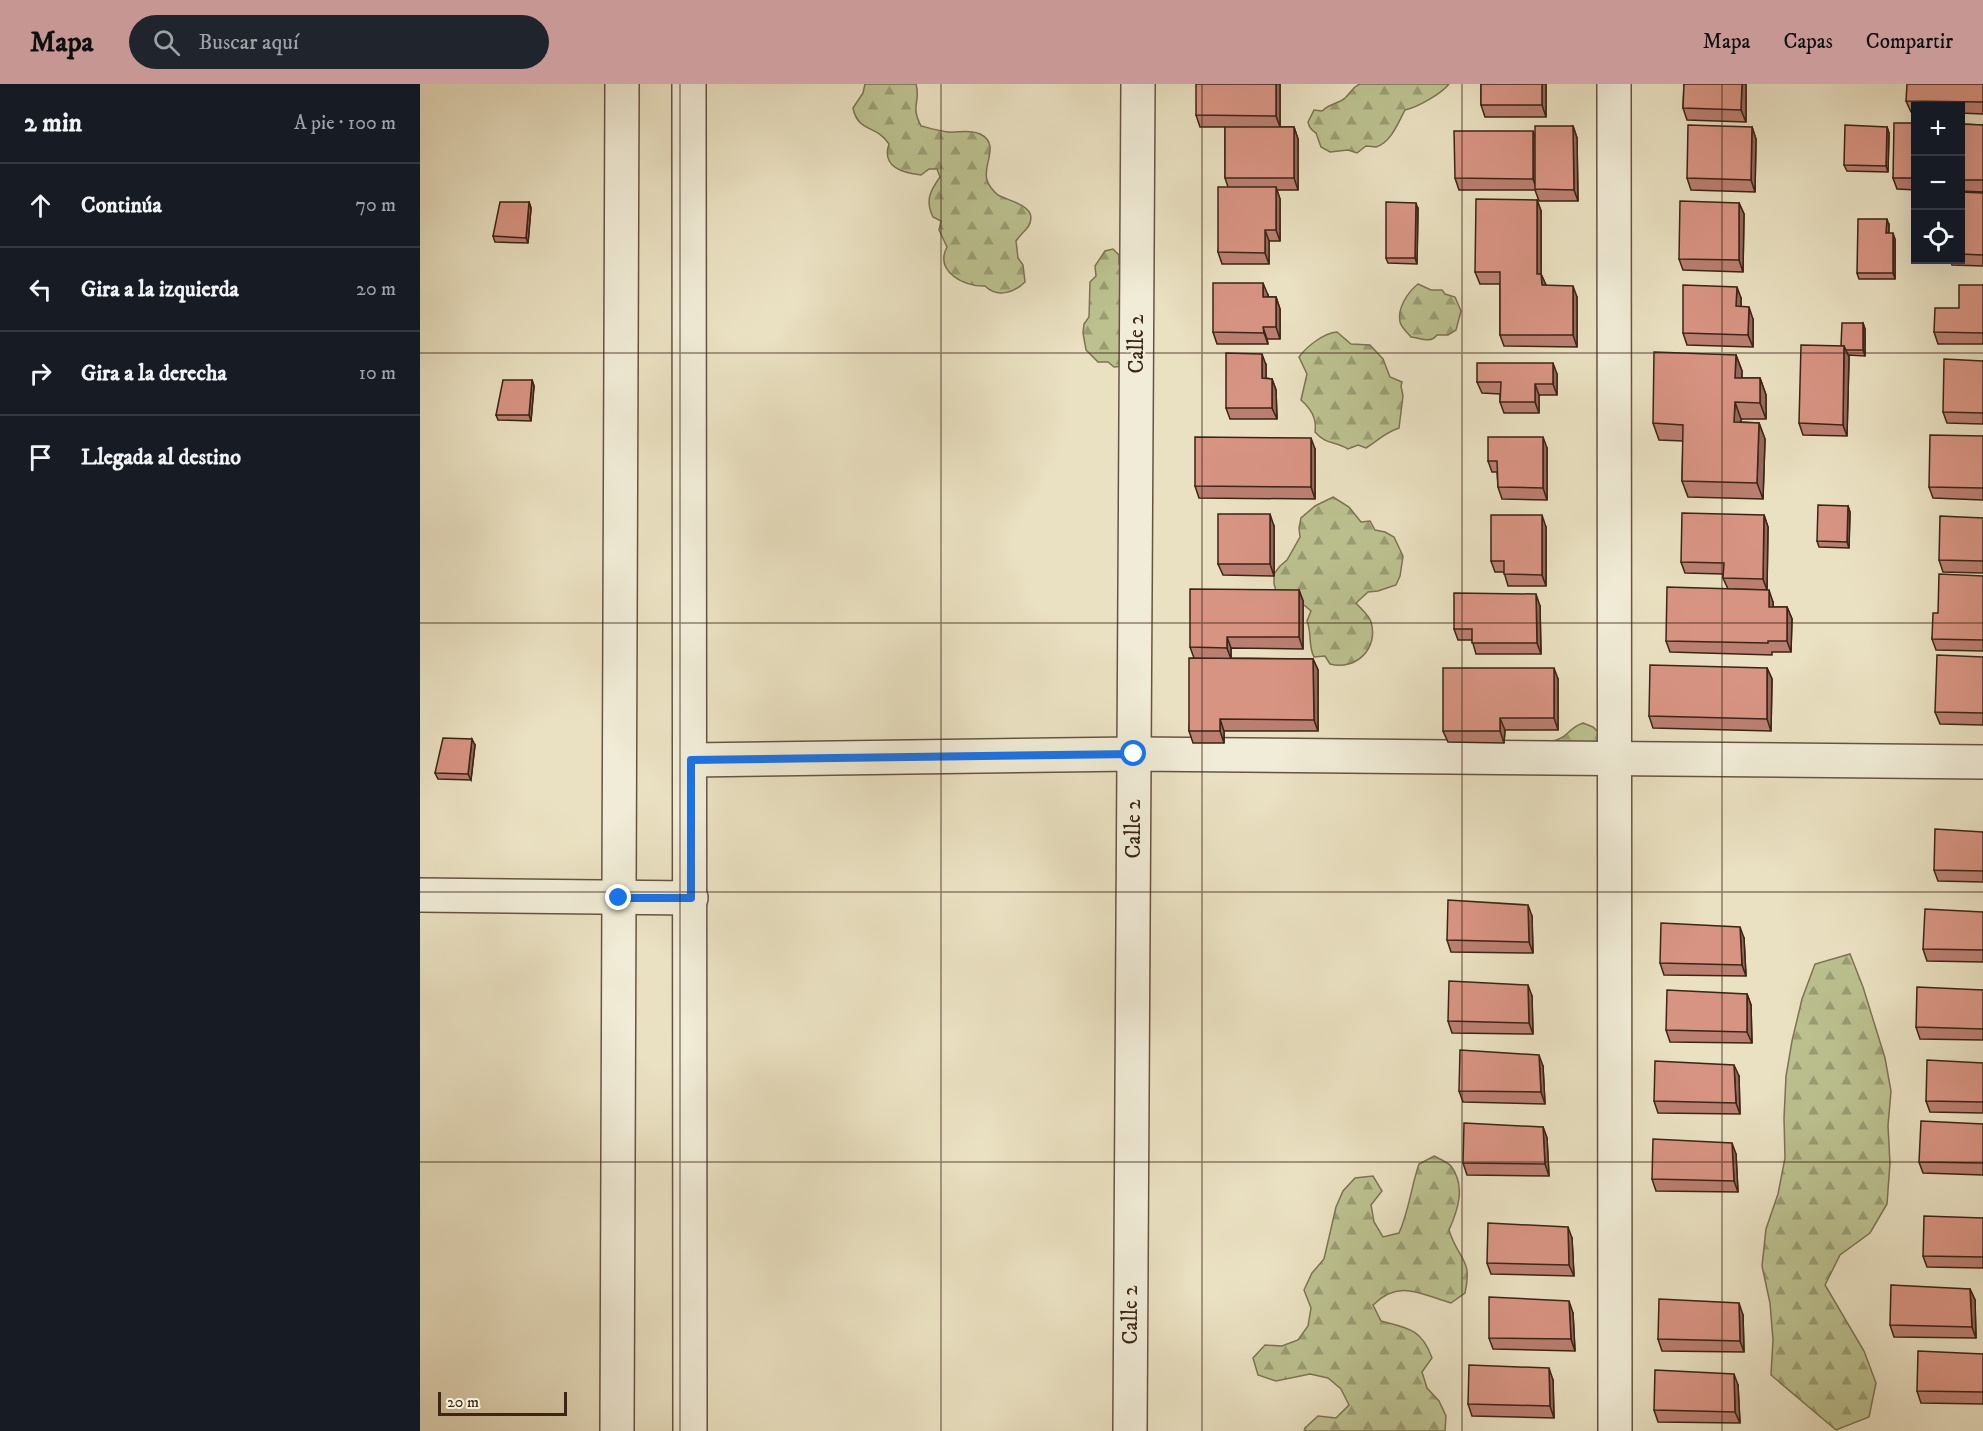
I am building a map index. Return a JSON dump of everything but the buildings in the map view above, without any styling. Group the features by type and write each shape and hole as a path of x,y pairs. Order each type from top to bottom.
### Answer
{"street":[{"path":"617,1431 622,84"},
{"path":"689,84 690,1431"},
{"name":"Calle 2","path":"1130,1431 1138,84"},
{"path":"1614,84 1615,1431"},
{"path":"691,760 1134,754 1983,762"},
{"path":"420,895 691,898"}],"green space":[{"path":"865,84 916,84 916,113 921,126 948,132 972,132 986,138 990,149 986,174 989,184 998,195 1022,205 1030,214 1031,220 1028,227 1016,241 1025,282 1021,286 1005,293 995,292 985,286 961,281 948,271 944,256 947,247 939,230 941,221 933,217 929,206 931,192 940,177 937,169 929,169 921,175 907,173 891,163 887,152 889,144 879,133 863,125 855,116 853,108 863,93"},
{"path":"1360,84 1449,84 1429,100 1405,110 1394,131 1381,145 1366,146 1357,153 1348,150 1330,152 1321,147 1316,133 1308,122 1314,110 1322,111 1340,101"},
{"path":"1113,249 1119,255 1119,264 1127,278 1124,366 1114,367 1108,362 1098,362 1086,350 1083,333 1084,324 1089,317 1090,282 1096,276 1095,266 1105,251"},
{"path":"1418,284 1431,290 1442,290 1445,294 1455,297 1461,311 1456,330 1448,335 1437,335 1428,340 1411,337 1404,330 1400,322 1400,311 1407,296"},
{"path":"1337,332 1351,344 1370,345 1383,359 1390,377 1402,382 1403,396 1399,428 1385,434 1366,448 1358,445 1348,449 1319,436 1315,432 1312,414 1301,400 1307,374 1299,357 1316,341"},
{"path":"1333,497 1349,507 1361,522 1370,521 1375,530 1394,537 1403,556 1396,585 1368,592 1356,603 1370,619 1373,632 1372,641 1357,661 1340,665 1330,664 1325,656 1314,657 1307,621 1311,611 1291,598 1277,594 1274,584 1274,574 1287,560 1300,537 1301,518 1315,506"},
{"path":"1583,723 1593,727 1600,734 1596,743 1530,742 1556,740"},
{"path":"1850,954 1885,1058 1891,1091 1888,1126 1890,1163 1887,1204 1870,1233 1840,1255 1825,1285 1864,1351 1876,1383 1869,1417 1836,1430 1771,1375 1773,1340 1770,1303 1762,1266 1766,1229 1778,1194 1785,1158 1786,1076 1802,999 1815,964"},
{"path":"1434,1156 1451,1166 1458,1182 1458,1206 1449,1230 1466,1266 1465,1293 1451,1303 1410,1291 1392,1292 1373,1305 1381,1321 1413,1331 1419,1335 1428,1348 1432,1358 1422,1372 1427,1388 1439,1401 1446,1416 1445,1431 1304,1431 1318,1416 1336,1418 1349,1405 1341,1389 1328,1378 1310,1374 1276,1381 1258,1375 1253,1358 1265,1345 1282,1346 1298,1340 1308,1326 1311,1308 1304,1290 1312,1273 1324,1259 1336,1207 1343,1191 1355,1178 1373,1176 1382,1191 1371,1205 1374,1222 1383,1237 1399,1233 1419,1164"}],"route":[{"path":"619,898 691,898 691,760 1134,754"}]}
